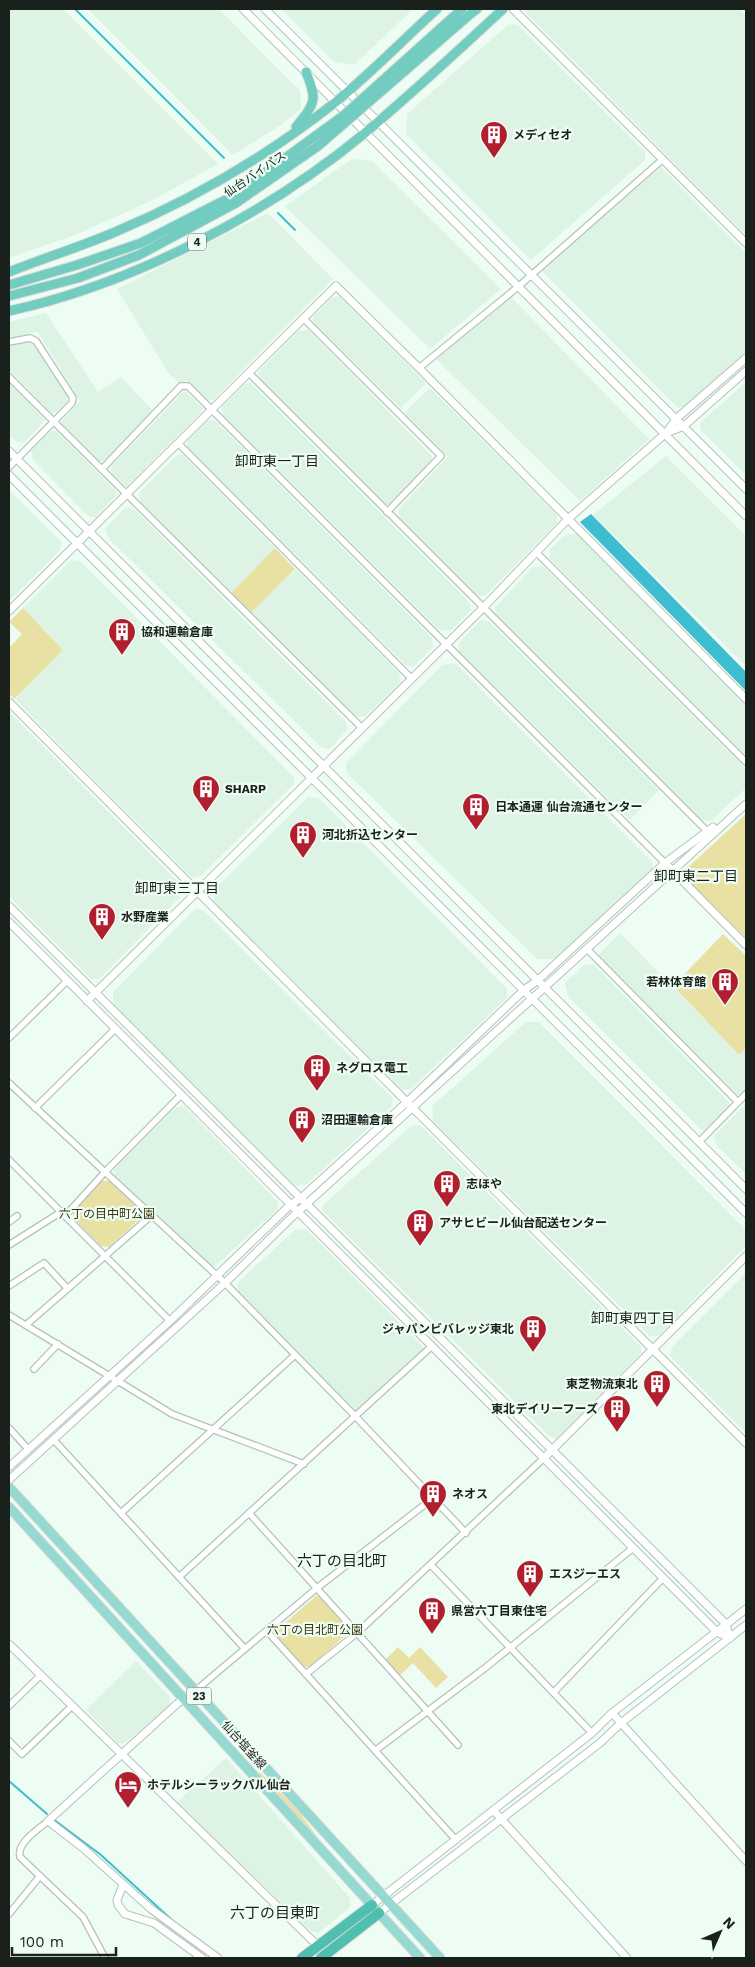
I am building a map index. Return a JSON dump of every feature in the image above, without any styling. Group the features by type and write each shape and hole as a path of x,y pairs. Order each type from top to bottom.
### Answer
{"highway":[{"path":"9,272 136,223 241,167 289,137 336,102 431,12 438,9"},
{"name":"仙台バイパス","path":"9,296 78,278 139,255 234,199 318,146 465,12 477,9"},
{"name":"4","path":"9,311 71,295 101,284 199,240 279,195 365,132 503,9"},
{"path":"289,137 314,101 314,93 306,72"},
{"name":"仙台バイパス","path":"9,285 77,266 141,243 234,199"},
{"path":"302,1958 372,1905"},
{"path":"321,1958 379,1913"}],"main road":[{"name":"仙台塩釜線","path":"9,1487 440,1958"},
{"name":"仙台塩釜線","path":"9,1507 420,1958"}],"street":[{"path":"243,9 666,433 746,516"},
{"path":"265,9 746,490"},
{"path":"514,9 746,243"},
{"path":"420,368 519,286 663,159"},
{"path":"9,611 336,286 420,368 746,699"},
{"path":"304,318 441,456 387,512"},
{"path":"9,342 30,338 36,341 70,393 72,403 9,467"},
{"path":"87,1001 410,678 483,608 568,519 666,433 676,419 746,358"},
{"path":"666,433 684,426 746,371"},
{"path":"249,373 708,832"},
{"path":"9,377 361,727"},
{"path":"102,469 181,386 188,386 746,945"},
{"path":"178,443 410,678"},
{"path":"9,451 746,1189"},
{"path":"9,475 746,1213"},
{"path":"537,553 746,762"},
{"path":"9,702 746,1443"},
{"path":"9,1467 170,1321 290,1205 407,1102 524,990 538,980 665,863 708,832 746,798"},
{"path":"9,1480 225,1283 306,1204 746,804"},
{"path":"9,906 726,1624 730,1638"},
{"path":"9,922 717,1632 730,1638"},
{"path":"587,950 738,1102"},
{"path":"9,1037 67,981"},
{"path":"36,1108 115,1029"},
{"path":"9,1083 218,1276 466,1533"},
{"path":"699,1142 746,1094"},
{"path":"9,1245 63,1214 181,1095"},
{"path":"9,1161 170,1321"},
{"path":"26,1325 152,1215"},
{"path":"9,1222 17,1216"},
{"path":"306,1674 357,1633 466,1533 544,1458 746,1256"},
{"path":"9,1286 44,1262 67,1288"},
{"path":"9,1315 172,1414 304,1464"},
{"path":"34,1369 58,1344"},
{"path":"179,1577 432,1346"},
{"path":"121,1513 295,1355"},
{"path":"9,1428 28,1449"},
{"path":"53,1439 245,1649"},
{"path":"105,1958 83,1917 20,1857 19,1849 48,1820 184,1698 195,1691 317,1588 432,1499"},
{"path":"249,1513 458,1745"},
{"path":"376,1750 484,1668 633,1548"},
{"path":"431,1565 592,1733"},
{"path":"554,1692 663,1578"},
{"path":"372,1905 494,1811 592,1733 612,1713 746,1609"},
{"path":"379,1913 600,1743 621,1723 746,1625"},
{"path":"267,1631 456,1840"},
{"path":"9,1644 318,1946"},
{"path":"9,1706 41,1675"},
{"path":"9,1741 22,1754 72,1706"},
{"path":"612,1713 746,1861"},
{"path":"494,1811 627,1958"},
{"path":"48,1820 83,1848 151,1909 218,1958"},
{"path":"9,1914 40,1876"},
{"path":"123,1885 117,1900 118,1905 125,1914 154,1923 202,1958"}],"shaded area":[{"path":"9,9 63,9 218,164 153,200 75,235 9,258"},
{"path":"88,9 219,9 300,91 301,109 281,125 233,155"},
{"path":"281,9 413,9 354,65 334,62"},
{"path":"529,9 740,9 746,15 746,235 525,12"},
{"path":"509,24 518,25 645,152 645,160 531,260 406,134 407,114"},
{"path":"352,159 372,161 501,289 430,349 285,206"},
{"path":"661,167 746,253 746,354 685,406 678,408 541,270"},
{"path":"268,213 333,279 213,400 208,400 186,380 180,384 169,374 117,289"},
{"path":"339,296 426,383 401,408 314,324 313,317 332,298"},
{"path":"510,296 649,439 580,501 436,359"},
{"path":"46,313 98,392 121,377 153,411 104,461 99,461 60,423 80,401 37,331 9,339 9,322"},
{"path":"308,330 431,455 433,462 392,504 385,504 260,378 258,372 298,331"},
{"path":"33,341 67,396 67,402 56,413 51,413 9,370 9,344"},
{"path":"9,382 45,420 24,443 17,442 9,435"},
{"path":"746,382 746,475 700,429 700,423"},
{"path":"251,383 470,603 471,610 451,630 441,631 223,415 222,407 245,384"},
{"path":"430,388 557,515 557,523 485,596 477,596 399,519 399,508 448,457 404,413"},
{"path":"185,390 204,409 127,487 111,472 111,467"},
{"path":"208,420 216,421 432,638 433,647 413,667 406,665 187,447 187,441"},
{"path":"51,431 57,431 116,491 117,495 95,518 87,515 32,459 32,450"},
{"path":"182,454 275,548 231,593 141,504 139,493 176,456"},
{"path":"666,456 746,536 746,666 593,515"},
{"path":"9,490 61,542 60,550 9,601"},
{"path":"132,507 346,722 347,730 330,749 321,747 109,539 105,529 125,508"},
{"path":"567,534 579,534 746,705 746,756 550,559 550,549"},
{"path":"71,560 80,561 294,777 294,784 201,876 192,878 15,699 63,650 23,608"},
{"path":"543,566 746,769 746,788 711,821 700,820 496,615 495,607 533,567"},
{"path":"296,569 399,673 401,682 364,717 355,716 251,613"},
{"path":"481,620 489,621 659,790 630,820 459,651 458,644"},
{"path":"455,663 653,863 652,870 556,959 537,959 346,772 346,763 442,665"},
{"path":"9,712 182,886 183,894 99,979 91,979 9,896"},
{"path":"308,797 319,798 507,989 507,998 411,1089 402,1090 214,902 214,890"},
{"path":"195,909 203,910 393,1099 391,1107 306,1185 296,1186 113,1004 113,992"},
{"path":"620,933 739,1055 746,1048 746,1092 743,1095 737,1095 600,959 599,954"},
{"path":"593,964 728,1101 730,1107 708,1130 701,1130 568,996 565,983 584,965"},
{"path":"526,1022 539,1022 746,1230 746,1246 658,1336 650,1336 433,1121 432,1106"},
{"path":"746,1104 746,1174 716,1145 714,1136"},
{"path":"184,1106 278,1202 278,1209 213,1268 115,1178 114,1168 176,1107"},
{"path":"420,1125 641,1347 641,1353 557,1439 549,1436 322,1210 323,1205 411,1126"},
{"path":"306,1229 425,1349 357,1413 237,1292 238,1282 295,1230"},
{"path":"746,1273 746,1433 670,1356 672,1347"},
{"path":"136,1661 170,1697 170,1705 124,1744 118,1743 86,1710"},
{"path":"226,1758 350,1898 350,1907 319,1933 310,1931 177,1802"}],"green space":[{"path":"275,548 295,569 251,613 231,593"},
{"path":"23,608 63,650 14,699 9,693 9,648 22,634 9,622"},
{"path":"746,814 746,938 684,877 685,870"},
{"path":"723,934 746,956 746,1048 739,1055 673,986"},
{"name":"六丁の目中町公園","path":"102,1181 110,1181 141,1210 142,1217 109,1247 101,1246 74,1219 73,1212"},
{"name":"六丁の目北町公園","path":"316,1596 320,1596 347,1626 349,1632 310,1667 304,1667 276,1637 277,1630"},
{"path":"398,1647 409,1658 420,1647 448,1677 436,1688 413,1663 400,1675 385,1660"},
{"path":"260,1772 297,1809 326,1849 259,1774"}],"water":[{"path":"591,514 746,672 746,691 580,522"}],"waterway":[{"path":"75,9 224,158"},
{"path":"278,213 295,230"},
{"path":"9,1781 47,1814"},
{"path":"53,1819 101,1855 173,1921"}],"place":[{"name":"メディセオ","path":"494,159"},
{"name":"協和運輸倉庫","path":"122,656"},
{"name":"SHARP","path":"206,813"},
{"name":"日本通運 仙台流通センター","path":"476,831"},
{"name":"河北折込センター","path":"303,859"},
{"name":"水野産業","path":"102,941"},
{"name":"若林体育館","path":"725,1006"},
{"name":"ネグロス電工","path":"317,1092"},
{"name":"沼田運輸倉庫","path":"302,1144"},
{"name":"志ほや","path":"447,1208"},
{"name":"アサヒビール仙台配送センター","path":"420,1247"},
{"name":"ジャパンビバレッジ東北","path":"533,1353"},
{"name":"東芝物流東北","path":"657,1408"},
{"name":"東北デイリーフーズ","path":"617,1433"},
{"name":"ネオス","path":"433,1518"},
{"name":"エスジーエス","path":"530,1598"},
{"name":"県営六丁目東住宅","path":"432,1635"},
{"name":"ホテルシーラックパル仙台","path":"128,1809"}],"district":[{"name":"卸町東一丁目","path":"277,461"},
{"name":"卸町東二丁目","path":"696,876"},
{"name":"卸町東三丁目","path":"177,888"},
{"name":"卸町東四丁目","path":"633,1318"},
{"name":"六丁の目北町","path":"342,1561"},
{"name":"六丁の目東町","path":"275,1913"}]}
